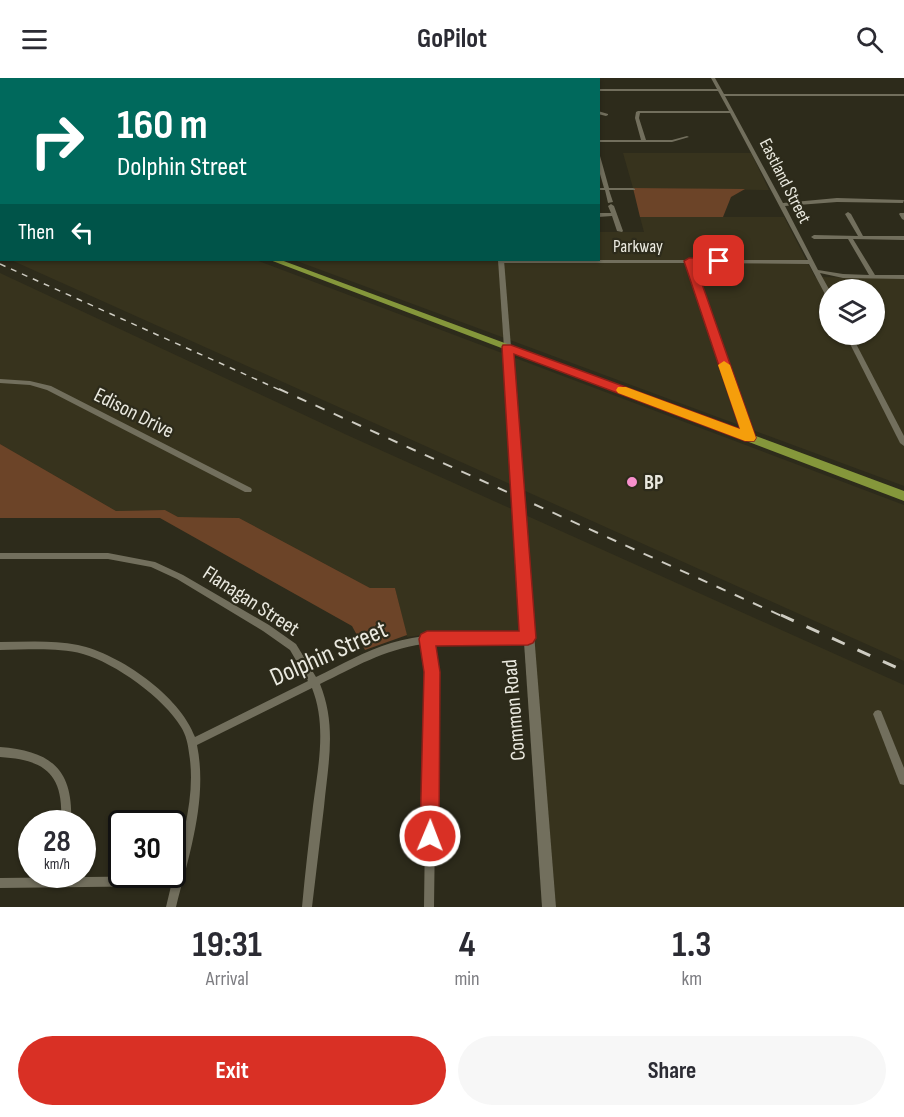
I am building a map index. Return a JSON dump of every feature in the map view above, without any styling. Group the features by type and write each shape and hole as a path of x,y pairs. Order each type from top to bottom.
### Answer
{"main road":[{"path":"277,261 904,496"}],"street":[{"name":"Eastland Street","path":"713,78 820,279"},
{"path":"600,90 904,95"},
{"path":"644,141 637,118 638,112 731,112"},
{"path":"600,113 606,115"},
{"path":"600,141 672,141 687,137"},
{"path":"600,164 610,204 620,231"},
{"path":"600,189 633,189"},
{"path":"782,205 837,200 903,201"},
{"path":"600,215 613,214"},
{"path":"848,214 862,238"},
{"path":"814,237 904,239"},
{"path":"850,238 873,277"},
{"name":"Common Road","path":"501,261 549,907"},
{"name":"Parkway","path":"600,261 811,262"},
{"path":"689,261 749,438"},
{"path":"816,272 843,276 904,277"},
{"path":"854,345 904,443"},
{"name":"Edison Drive","path":"0,381 30,383 49,388 248,490"},
{"name":"Flanagan Street","path":"0,556 108,556 142,561 161,568 286,641 300,657 314,682 324,710 326,733 307,907"},
{"name":"Dolphin Street","path":"192,743 382,650 427,639 528,638"},
{"path":"427,639 432,683 429,907"},
{"path":"0,646 69,648 106,659 140,681 173,708 184,722 192,743 195,763 195,787 186,834"},
{"path":"878,714 904,780"},
{"path":"0,752 32,755 52,768 66,792 68,810"},
{"path":"0,883 18,882"},
{"path":"171,907 175,888"}],"shaded area":[{"path":"623,153 751,153 769,190 633,188"},
{"path":"633,188 745,189 731,197 723,217 640,217"},
{"path":"640,217 784,217 815,277 904,278 904,486 297,261 600,261 600,232 644,232"},
{"path":"13,261 259,261 904,505 904,661"},
{"path":"0,273 347,435 904,685 904,907 556,907 533,634 439,633 407,637 395,588 370,588 239,518 178,517 165,510 116,511 0,444"},
{"path":"0,444 116,511 165,510 178,517 239,518 370,588 395,588 407,635 365,650 352,626 160,518 0,518"}],"railway":[{"path":"0,264 282,391"},
{"path":"279,389 784,617"},
{"path":"781,615 904,671"}],"slow traffic":[{"path":"622,390 749,438 724,365"}],"place":[{"name":"BP","path":"632,482"}],"route":[{"path":"430,836 432,672 427,639 528,638 507,347 749,438 689,261 719,261"}]}
